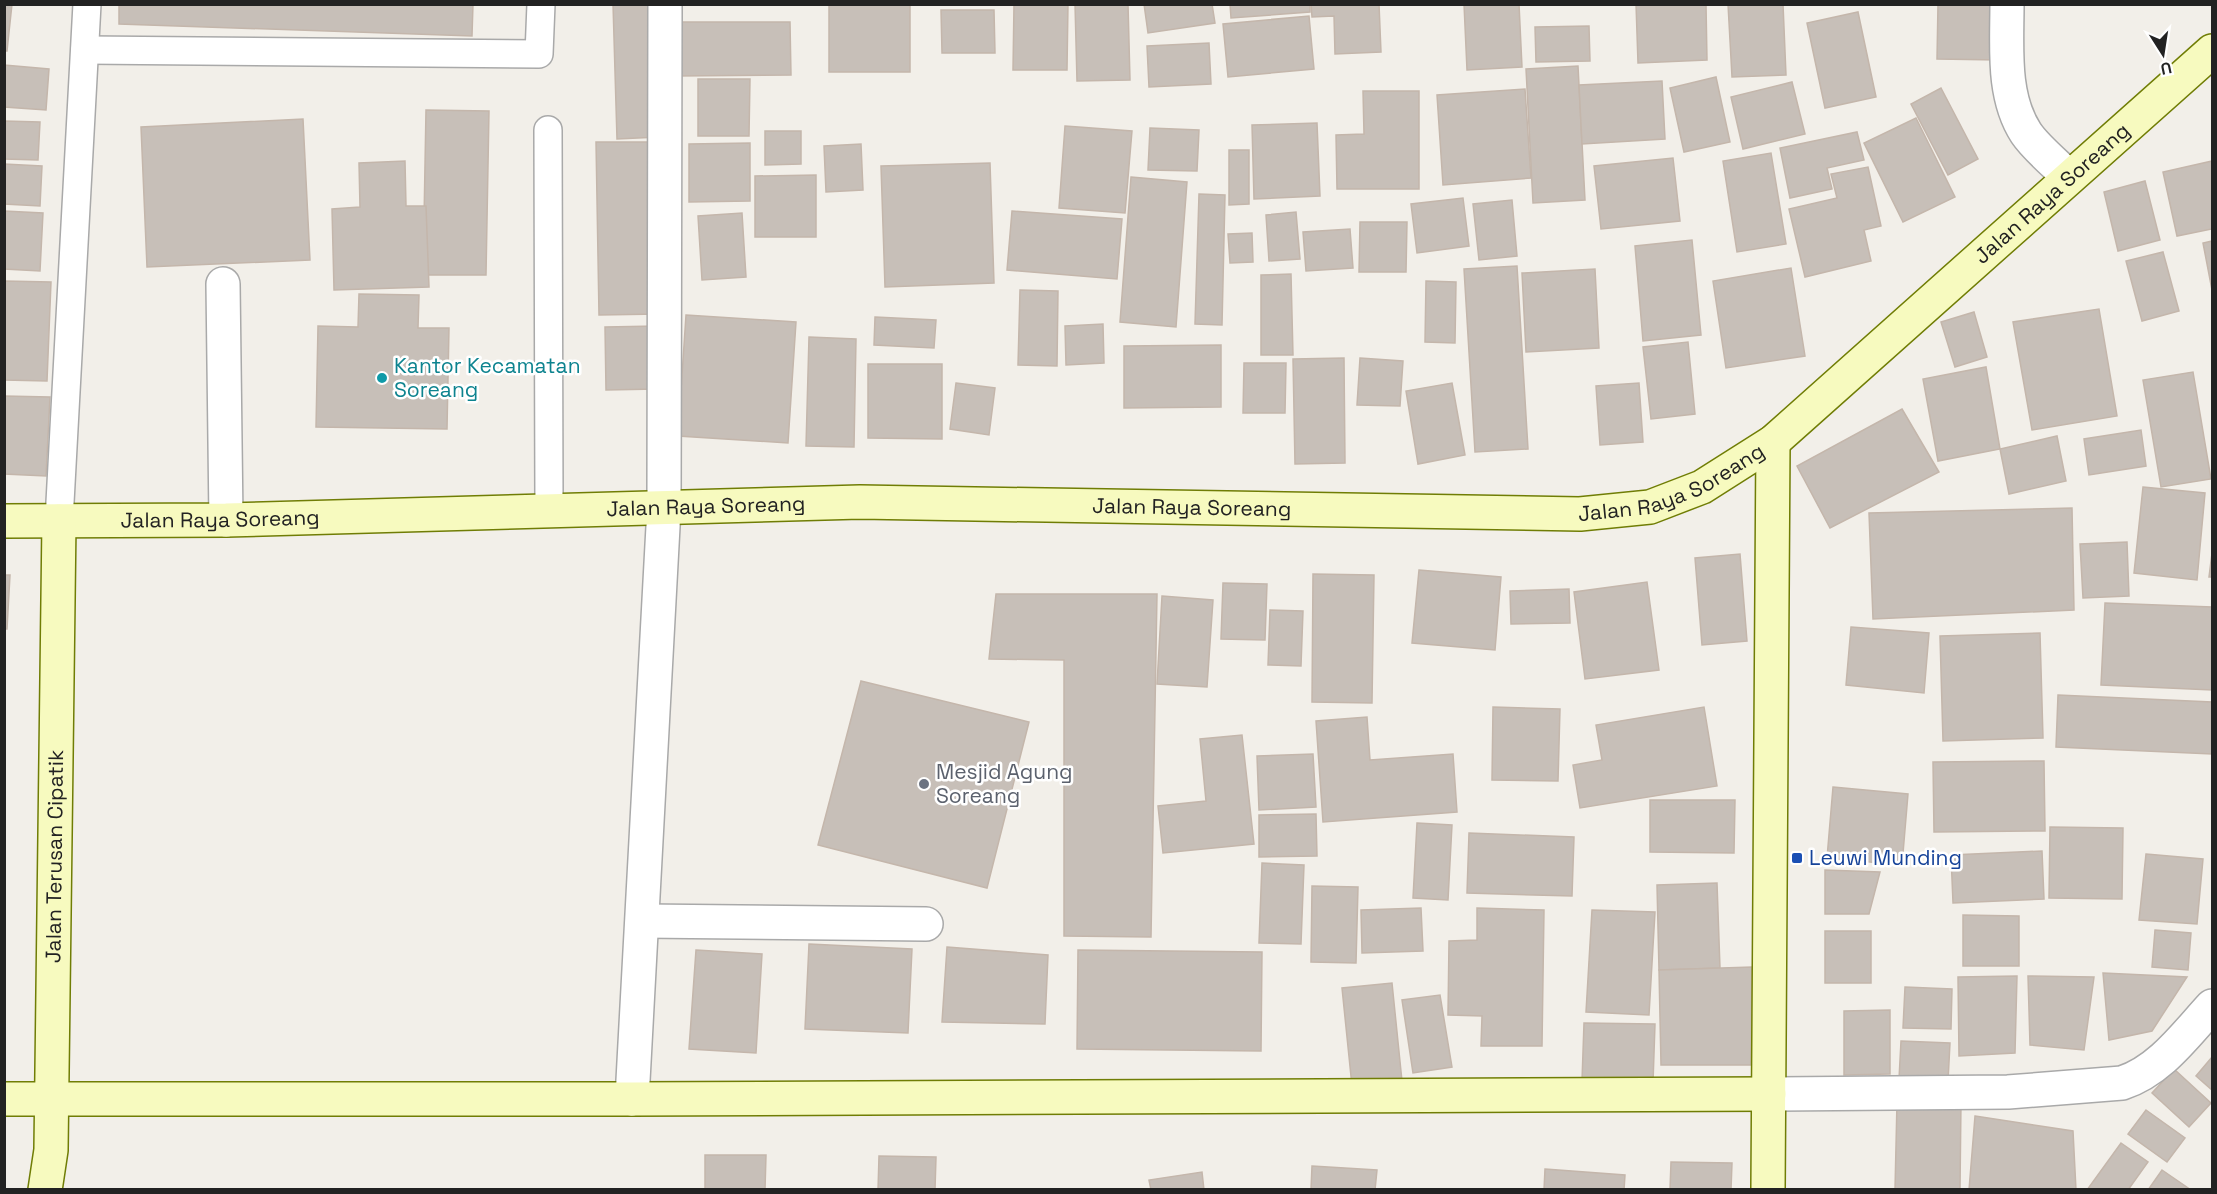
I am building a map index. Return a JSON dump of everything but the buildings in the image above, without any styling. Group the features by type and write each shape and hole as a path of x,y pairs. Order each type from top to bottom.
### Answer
{"main road":[{"name":"Jalan Raya Soreang","path":"4,521 226,520 860,502 1580,514 1650,507 1702,487 1773,442 2212,51"},
{"path":"1768,1190 1773,442"},
{"name":"Jalan Terusan Cipatik","path":"45,1190 51,1150 58,521"},
{"path":"4,1099 1768,1094"}],"street":[{"path":"632,1099 664,508 664,4"},
{"path":"2007,4 2008,71 2011,97 2027,134 2069,177"},
{"path":"224,284 226,520"},
{"path":"643,921 926,924"},
{"path":"1768,1094 2008,1092 2122,1083 2136,1078 2158,1064 2212,1006"}],"lane":[{"path":"58,521 87,4"},
{"path":"85,50 539,54 540,4"},
{"path":"548,130 549,511"}],"place":[{"name":"Kantor Kecamatan Soreang","path":"382,378"},
{"name":"Mesjid Agung Soreang","path":"924,784"},
{"name":"Leuwi Munding","path":"1797,858"}]}
